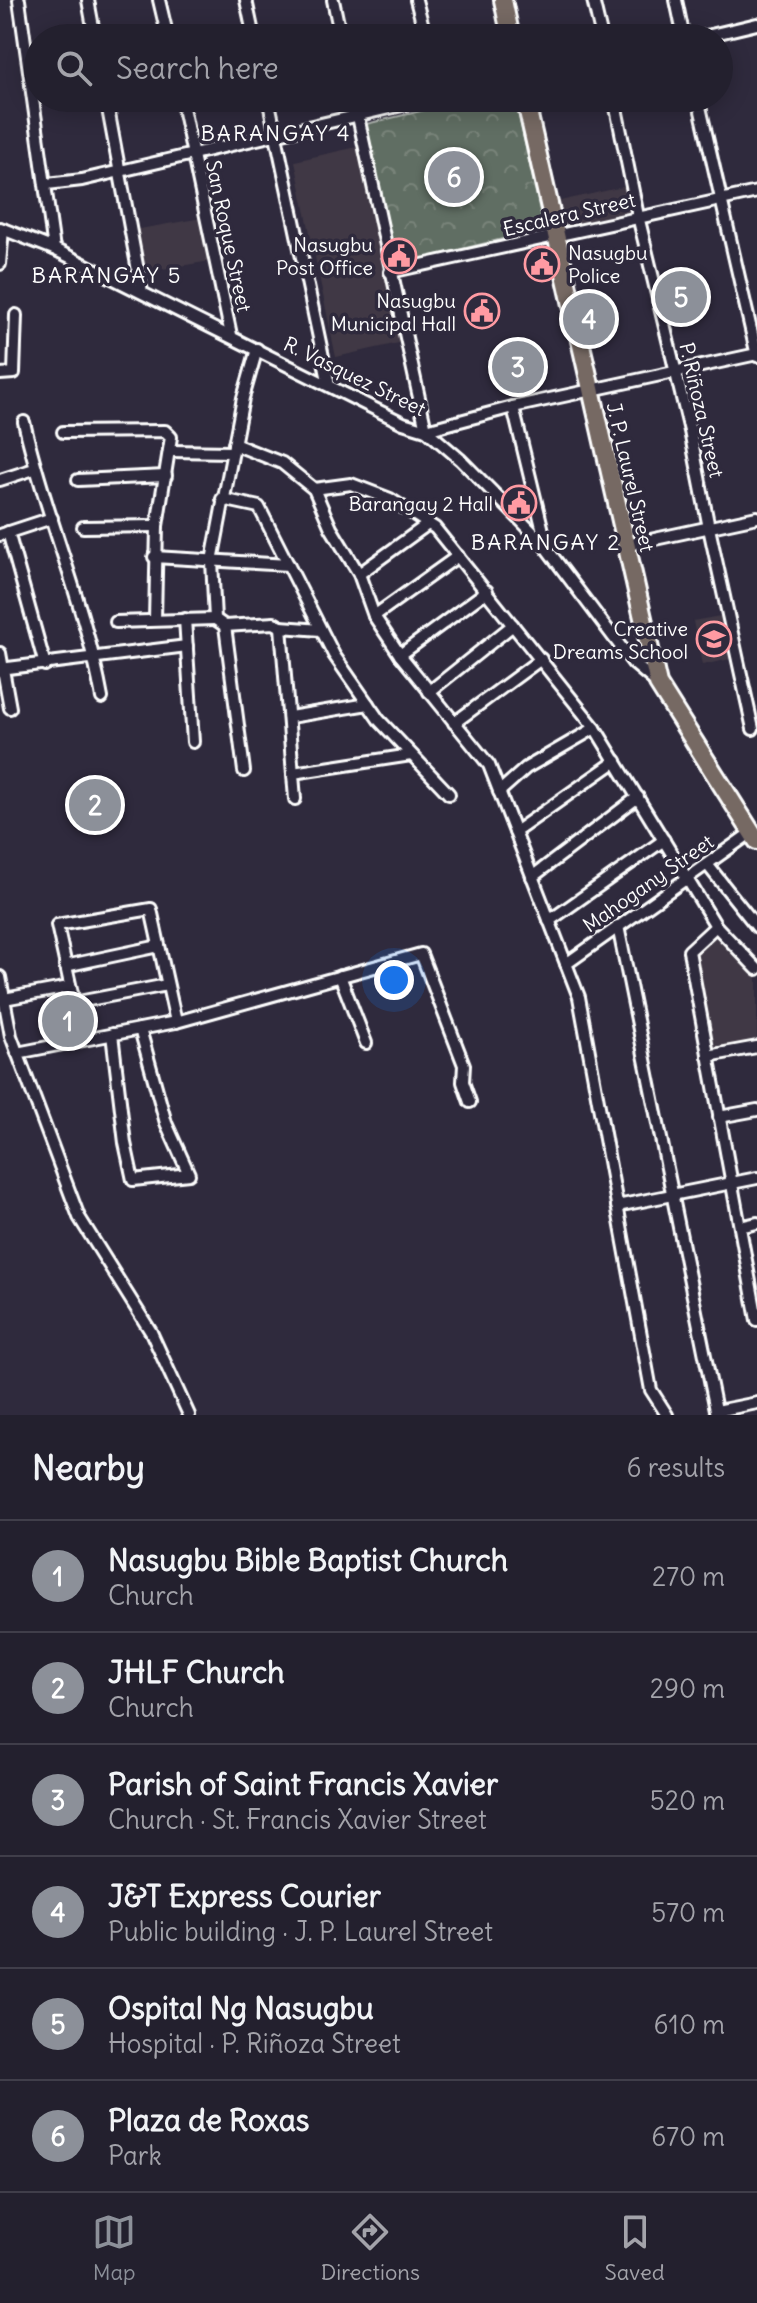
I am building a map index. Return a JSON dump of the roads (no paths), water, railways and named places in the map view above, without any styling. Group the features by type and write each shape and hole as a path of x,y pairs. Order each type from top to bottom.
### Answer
{"main road":[{"path":"503,0 508,24"},
{"name":"J. P. Laurel Street","path":"528,112 658,684 754,836"}],"street":[{"path":"19,0 24,33"},
{"path":"88,0 92,24"},
{"path":"159,0 165,24"},
{"path":"246,0 251,24"},
{"path":"333,0 338,24"},
{"path":"416,0 422,24"},
{"path":"593,0 599,24"},
{"path":"676,0 681,24"},
{"path":"733,30 757,24"},
{"path":"36,112 54,249"},
{"path":"108,112 142,292"},
{"name":"San Roque Street","path":"184,112 231,335"},
{"path":"271,112 329,385"},
{"path":"357,112 426,430 591,389 757,355 701,112"},
{"path":"47,184 82,180 371,112"},
{"name":"P. Riñoza Street","path":"617,112 638,216 690,431 753,729"},
{"name":"Escalera Street","path":"390,272 757,192"},
{"path":"0,264 2,228"},
{"name":"R. Vasquez Street","path":"2,228 54,249 231,335 403,423 426,430 461,460 541,541 633,663 658,684"},
{"path":"0,374 14,373 16,315"},
{"path":"215,619 212,561 222,499 257,349"},
{"path":"513,407 543,531 541,541"},
{"path":"24,422 34,469 94,656 102,698"},
{"path":"63,432 165,431 171,437 154,557 155,620"},
{"path":"170,451 233,448 282,463 314,489 331,528 359,574 374,616 400,655 489,765 579,997 651,1390 667,1415"},
{"path":"0,480 34,469"},
{"path":"78,480 166,476"},
{"path":"314,489 351,484 390,499 435,528 595,728 716,926 757,969"},
{"path":"222,499 259,507 334,655 368,704 449,794"},
{"path":"627,545 757,517"},
{"path":"45,665 4,534 52,518"},
{"path":"359,574 428,524"},
{"path":"83,527 157,526"},
{"path":"374,616 458,556"},
{"path":"154,557 289,565"},
{"path":"400,655 487,591"},
{"path":"185,619 193,742"},
{"path":"116,622 215,619 225,626 274,623 281,627 321,630"},
{"path":"429,692 513,625"},
{"path":"225,626 244,771"},
{"path":"281,627 295,799"},
{"path":"2,669 187,646"},
{"path":"0,653 10,708"},
{"path":"454,723 541,659"},
{"path":"290,717 368,704"},
{"path":"499,792 526,768 595,728"},
{"path":"293,773 411,755"},
{"path":"515,832 616,761"},
{"path":"532,877 638,797"},
{"name":"Mahogany Street","path":"566,964 688,877 754,836"},
{"path":"549,921 664,840"},
{"path":"710,868 757,927"},
{"path":"82,1039 57,925 151,909 176,1022"},
{"path":"618,926 717,1413 757,1403"},
{"path":"716,926 689,951 740,1227 752,1270 757,1315"},
{"path":"65,966 159,946"},
{"path":"17,1053 176,1022 421,954 464,1065 463,1082 470,1102"},
{"path":"340,976 366,1043"},
{"path":"0,977 11,1036 79,1217 151,1332 189,1415"},
{"path":"73,1003 167,985"},
{"path":"2,996 69,987"},
{"path":"112,1034 125,1143 133,1180 189,1174 166,1123 140,1029"},
{"path":"708,1056 757,1047"},
{"path":"719,1117 757,1110"},
{"path":"617,1206 757,1178"},
{"path":"740,1227 757,1223"}],"place":[{"name":"Plaza de Roxas","path":"454,177"},
{"name":"Nasugbu Post Office","path":"399,256"},
{"name":"Nasugbu Police","path":"542,264"},
{"name":"Ospital Ng Nasugbu","path":"681,297"},
{"name":"Nasugbu Municipal Hall","path":"482,311"},
{"name":"J&T Express Courier","path":"589,319"},
{"name":"Parish of Saint Francis Xavier","path":"518,367"},
{"name":"Barangay 2 Hall","path":"519,503"},
{"name":"Creative Dreams School","path":"714,639"},
{"name":"JHLF Church","path":"95,805"},
{"name":"Nasugbu Bible Baptist Church","path":"68,1021"}],"district":[{"name":"BARANGAY 4","path":"276,133"},
{"name":"BARANGAY 5","path":"107,275"},
{"name":"BARANGAY 2","path":"546,542"}]}
